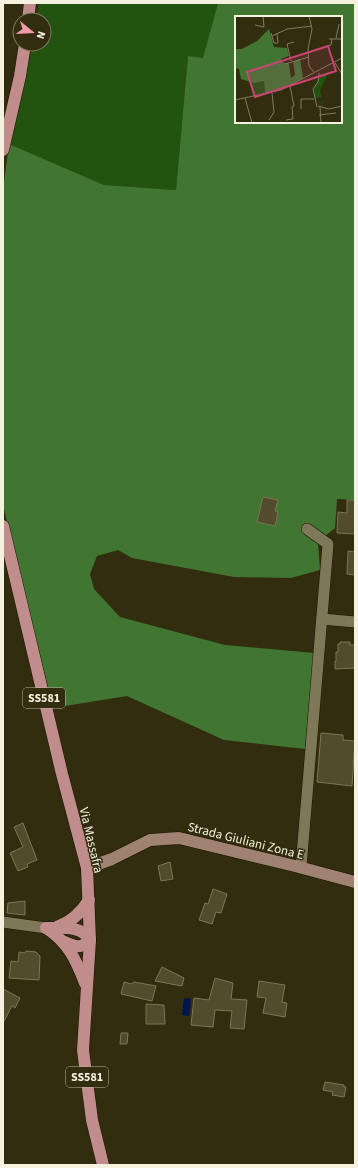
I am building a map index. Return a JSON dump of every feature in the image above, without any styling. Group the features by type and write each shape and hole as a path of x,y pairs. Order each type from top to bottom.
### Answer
{"main road":[{"path":"3,150 20,76 24,52"},
{"name":"Via Massafra","path":"3,526 62,774 87,868 90,940 83,1050 92,1120 103,1165"},
{"path":"50,928 69,921 81,911 89,900"},
{"path":"50,928 77,930 88,935 90,940 85,945 81,946 72,946 62,941"},
{"path":"50,928 73,955 87,988"}],"street":[{"path":"301,867 328,544 307,529"},
{"path":"322,619 355,622"},
{"name":"Strada Giuliani Zona E","path":"87,868 112,859 150,840 179,838 301,867 355,882"},
{"path":"3,922 50,928"}],"green space":[{"path":"39,3 218,3 203,59 188,56 176,190 104,185 9,144 31,52 52,52 52,12 37,12"},
{"path":"218,3 355,3 355,500 337,499 335,528 318,542 320,570 291,578 234,577 132,558 118,550 97,556 90,574 94,589 120,617 225,645 314,653 305,749 224,740 127,696 53,708 3,505 3,190 9,144 104,185 176,190 188,56 203,58"}],"shaded area":[{"path":"184,998 191,999 189,1016 182,1015"}],"building":[{"path":"263,497 278,500 275,511 278,512 275,526 257,522"},
{"path":"347,500 355,500 355,534 337,533 338,512 347,513"},
{"path":"348,551 355,552 355,575 347,574"},
{"path":"340,642 350,642 350,645 355,645 355,668 335,669 336,652 338,652 338,644 340,644"},
{"path":"321,733 343,735 343,740 355,741 352,786 317,782"},
{"path":"23,823 37,860 27,864 28,867 18,871 10,853 23,847 14,827"},
{"path":"170,862 173,879 161,881 158,866"},
{"path":"213,889 227,894 221,913 216,912 212,924 199,920 205,903 208,904"},
{"path":"25,901 25,915 7,913 8,903"},
{"path":"26,951 36,952 40,956 39,980 9,978 11,961 18,962 19,952 25,953"},
{"path":"162,967 184,978 182,986 155,981"},
{"path":"215,978 233,983 231,999 247,1000 244,1029 230,1028 232,1011 215,1010 213,1027 191,1025 194,998 209,1000"},
{"path":"259,981 285,985 282,1002 287,1003 285,1017 263,1013 266,998 257,997"},
{"path":"124,982 131,984 134,982 156,986 152,1001 121,994"},
{"path":"3,989 20,998 15,1008 12,1006 3,1023"},
{"path":"146,1004 164,1005 165,1024 146,1024"},
{"path":"121,1033 128,1033 127,1044 120,1044"},
{"path":"325,1082 344,1085 344,1087 346,1087 344,1097 332,1095 333,1092 323,1090"}]}
